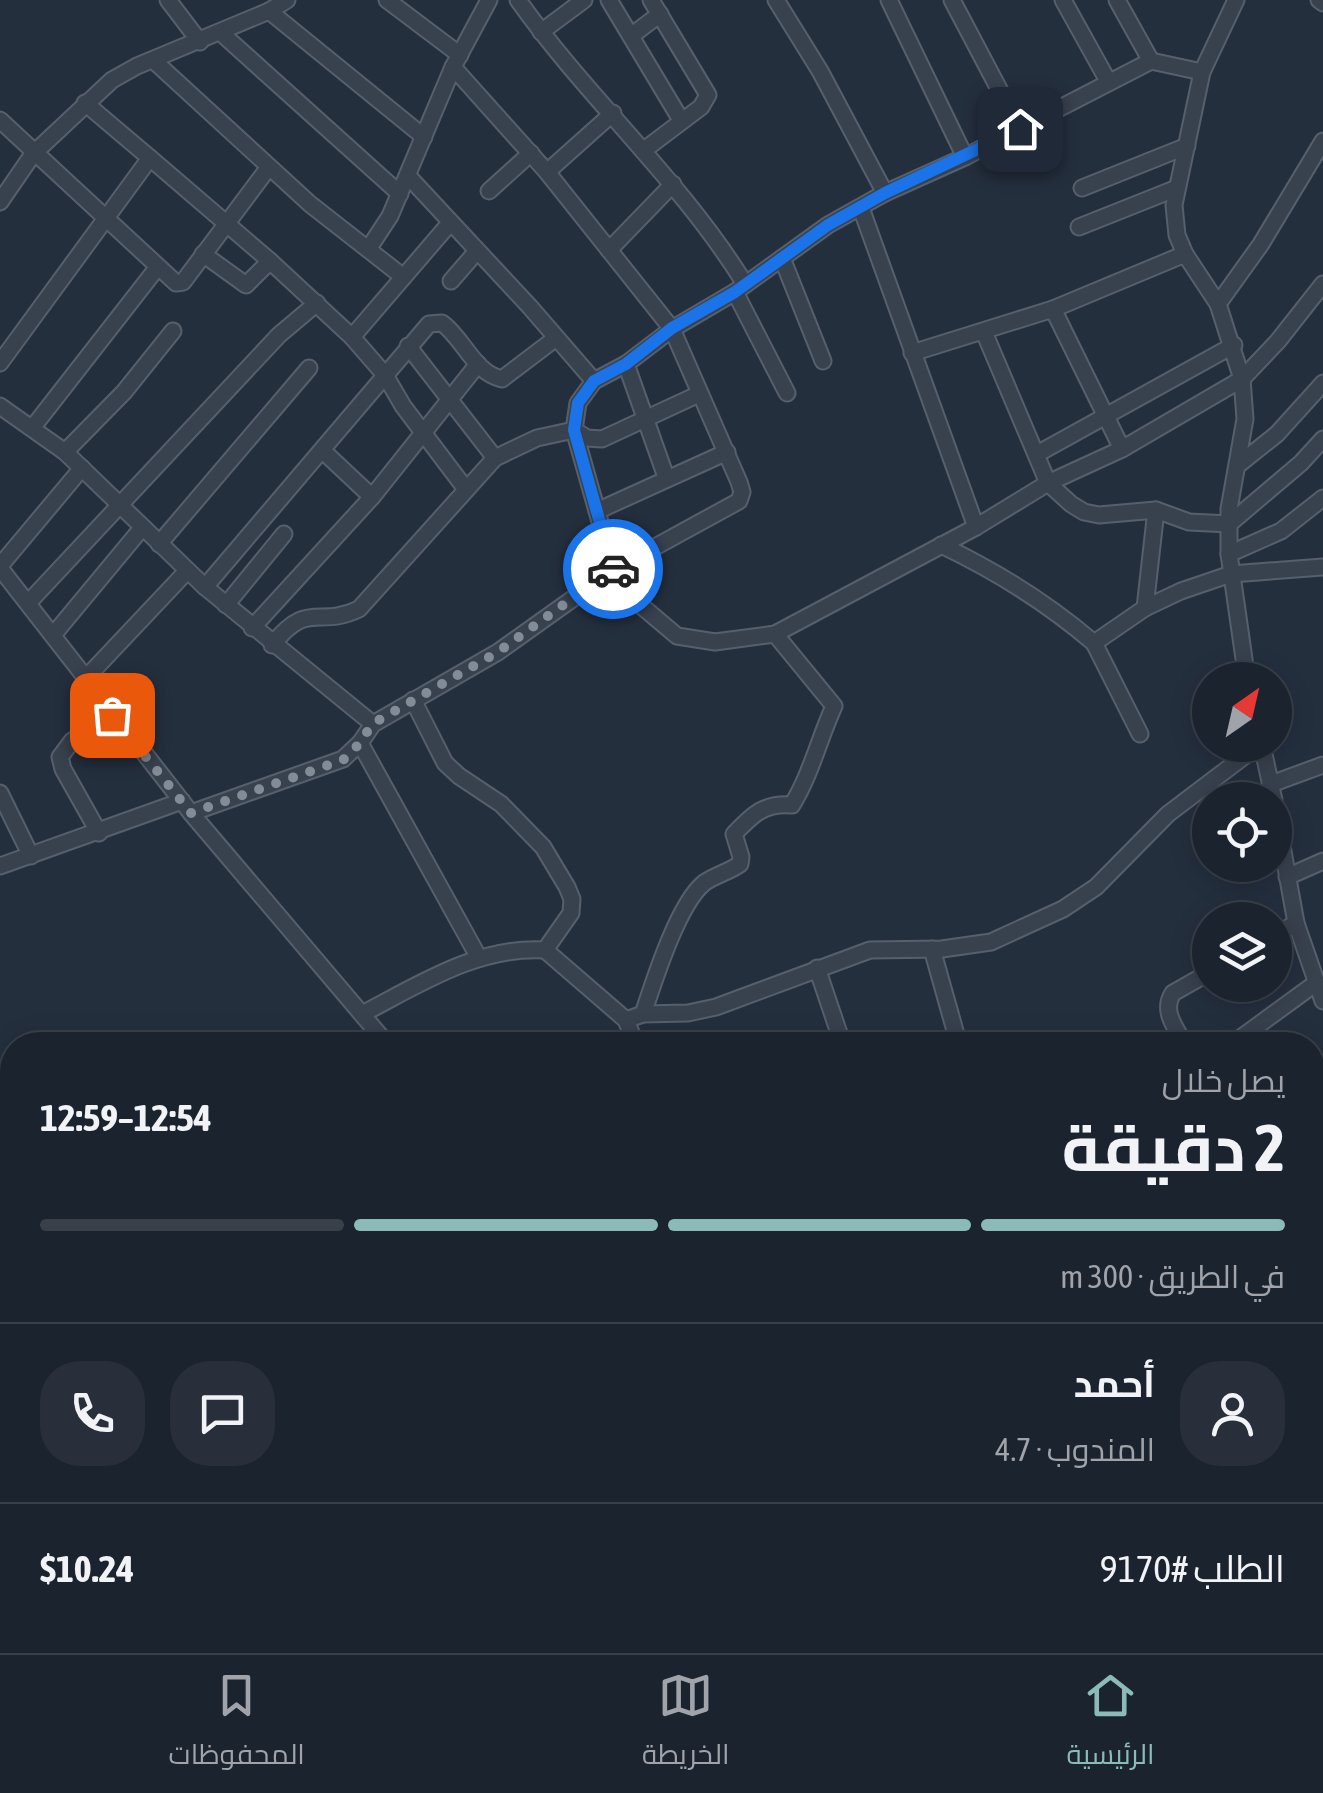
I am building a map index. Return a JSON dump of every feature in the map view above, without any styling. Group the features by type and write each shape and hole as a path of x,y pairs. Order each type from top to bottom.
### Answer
{"street":[{"path":"168,0 200,42"},
{"path":"0,202 34,154 112,80 288,0"},
{"path":"0,866 343,760 372,724 498,652 613,570 739,501 742,492 728,452 672,328 457,61 387,0"},
{"path":"369,248 390,216 457,61 489,0"},
{"path":"518,0 716,240 788,393"},
{"path":"541,32 584,0"},
{"path":"608,0 681,120"},
{"path":"776,0 820,71 885,193"},
{"path":"890,0 965,157"},
{"path":"952,0 1020,129"},
{"path":"1063,0 1108,81"},
{"path":"1118,0 1151,62"},
{"path":"1236,0 1202,72 1174,206 1185,254 1218,304 1242,379 1244,419 1228,524 1228,554 1244,662"},
{"path":"630,36 656,7 708,95 701,107 644,150"},
{"path":"270,11 424,137"},
{"path":"220,32 400,194"},
{"path":"153,60 310,204 402,276"},
{"path":"1202,72 1151,62 965,157 885,193 828,225 740,288 594,381 578,403 574,430 613,570 638,603 676,636 716,642 775,634 976,527 1048,483 1122,449 1242,379 1323,284"},
{"path":"85,103 270,260 352,337 386,375 465,488"},
{"path":"547,172 613,113"},
{"path":"0,120 170,280 183,282 268,166"},
{"path":"1218,304 1260,244 1323,140"},
{"path":"1082,188 1187,146"},
{"path":"490,191 531,153"},
{"path":"0,363 150,158"},
{"path":"408,176 594,381"},
{"path":"609,250 672,184"},
{"path":"1079,227 1177,188"},
{"path":"861,208 976,527"},
{"path":"352,337 450,223"},
{"path":"451,281 478,252"},
{"path":"204,254 246,286 270,260"},
{"path":"912,353 1053,309 1185,254"},
{"path":"782,258 823,361"},
{"path":"34,427 157,268"},
{"path":"29,602 279,335 316,303"},
{"path":"1053,309 1122,449"},
{"path":"205,588 429,324 442,322 478,364 502,379 556,338"},
{"path":"64,452 124,392 173,331"},
{"path":"984,332 1048,483 1084,512 1100,515 1156,510 1189,522 1228,524 1301,463 1323,439"},
{"path":"1036,454 1234,345"},
{"path":"408,346 495,458"},
{"path":"252,628 372,497 478,364"},
{"path":"626,364 666,477"},
{"path":"159,544 309,368"},
{"path":"1238,465 1277,434 1323,383"},
{"path":"272,645 289,624 302,618 345,615 359,609 495,458 537,438 574,430 587,438 602,439 699,394"},
{"path":"0,406 64,452 205,588 372,724"},
{"path":"323,451 372,497"},
{"path":"596,511 728,452"},
{"path":"82,468 0,567 186,807 377,1032"},
{"path":"1228,554 1281,531 1323,498"},
{"path":"1145,608 1156,510"},
{"path":"54,634 142,528"},
{"path":"226,605 284,534"},
{"path":"942,545 1026,590 1094,643 1140,734"},
{"path":"1094,643 1145,608 1231,574 1323,568"},
{"path":"86,678 187,571"},
{"path":"643,1014 658,969 693,897 704,884 740,864 734,834 754,813 772,803 792,805 810,773 834,706 775,634"},
{"path":"413,700 446,762 459,776 501,804 542,847 567,887 572,899 570,913 546,950"},
{"path":"99,833 60,757 72,741 112,715"},
{"path":"360,743 479,958"},
{"path":"626,1020 643,1014 716,1007 870,950 932,949 991,942 1063,909 1096,887 1136,842 1237,762"},
{"path":"1292,785 1323,765"},
{"path":"0,793 31,856"},
{"path":"1292,875 1323,861"},
{"path":"1288,882 1296,923 1316,960 1316,983 1323,1001"},
{"path":"1292,925 1296,923"},
{"path":"932,949 955,1032"},
{"path":"362,1014 442,972 479,958 510,950 546,950 626,1020 631,1032"},
{"path":"817,968 839,1032"},
{"path":"1178,1032 1168,1012 1169,999 1192,982"},
{"path":"1249,1032 1316,983"}],"way so far":[{"path":"112,715 191,813 343,760 372,724 498,652 613,569"}],"route":[{"path":"613,569 574,430 578,403 594,381 626,364 672,328 735,292 828,225 885,193 1020,129"}]}
